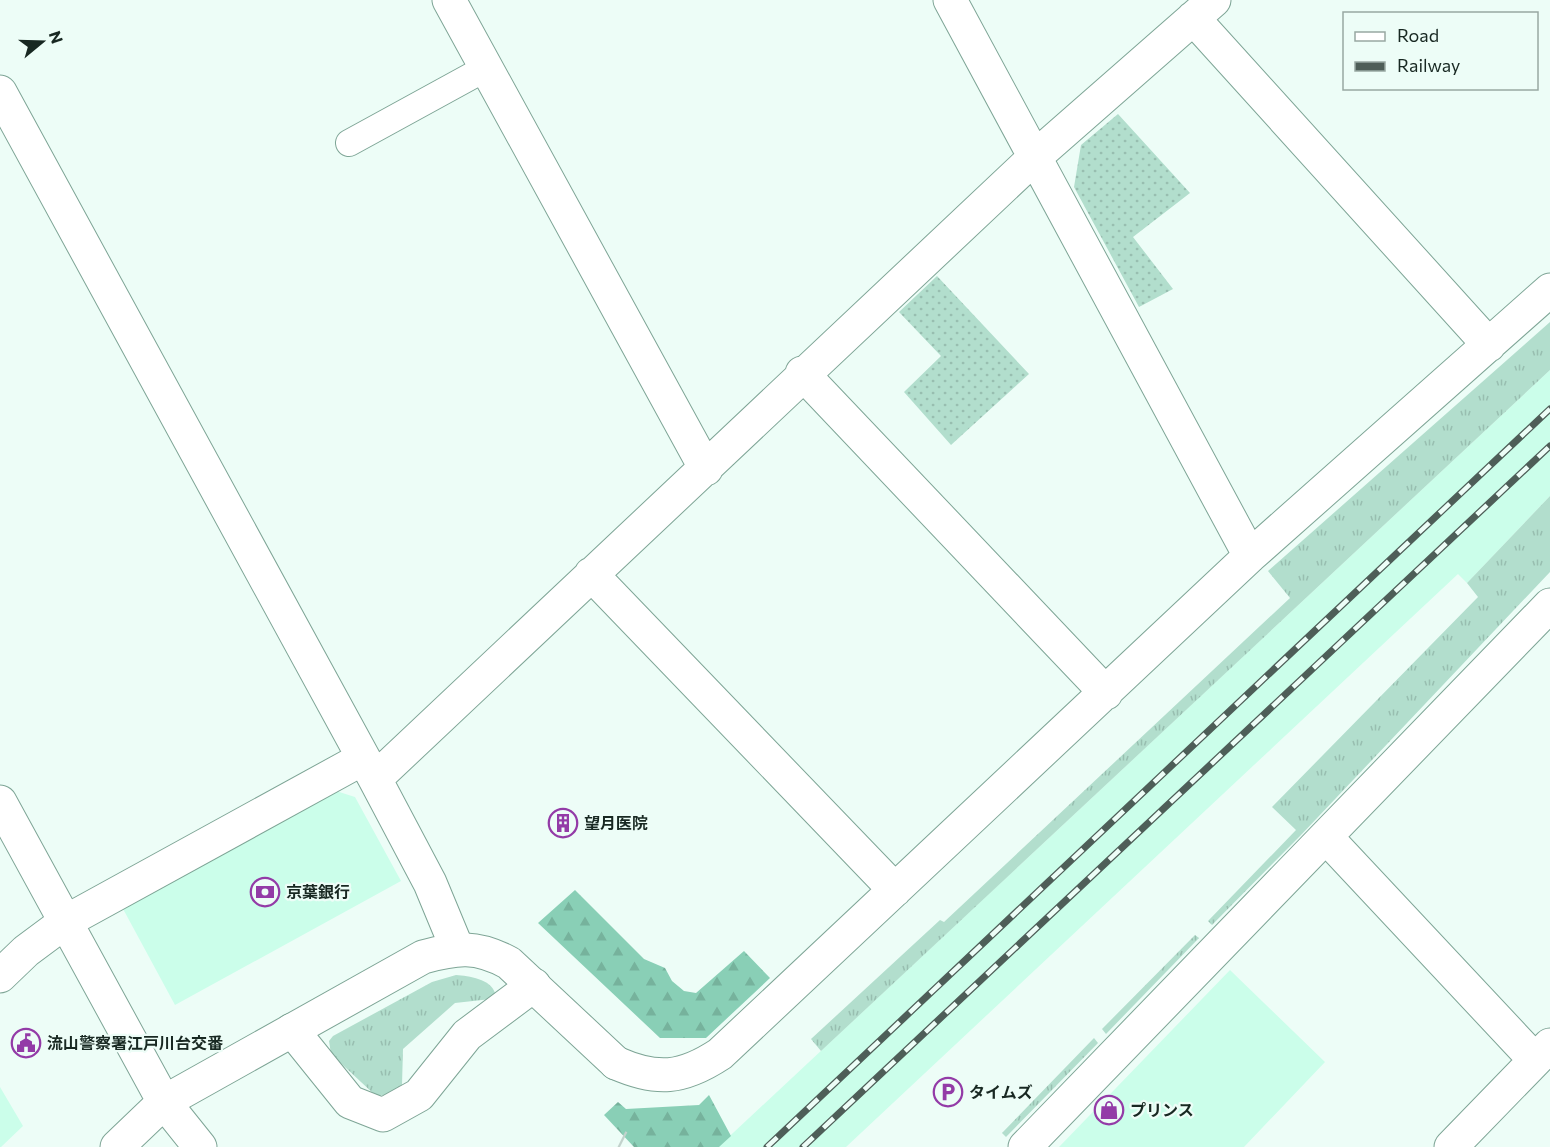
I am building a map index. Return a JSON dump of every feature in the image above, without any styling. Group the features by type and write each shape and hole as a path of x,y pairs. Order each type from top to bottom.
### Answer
{"street":[{"path":"449,0 706,469"},
{"path":"950,0 1250,556"},
{"path":"0,976 27,951 65,922 368,769 706,469 802,373 1035,156 1204,9 1489,345"},
{"path":"0,92 430,883 457,948"},
{"path":"117,1147 164,1101 423,957 457,948 494,955 508,963 615,1063 639,1073 670,1075 696,1070 720,1054 1107,693 1250,556 1550,290"},
{"path":"802,373 1107,693"},
{"path":"591,573 895,890"},
{"path":"1025,1147 1327,838 1550,605"},
{"path":"0,802 164,1101 200,1147"},
{"path":"1327,838 1543,1052 1451,1147"},
{"path":"292,1030 350,1102 383,1115 419,1095 467,1035 534,985"}],"lane":[{"path":"349,143 486,68"}],"shaded area":[{"path":"1550,370 1550,496 1467,583 1458,574 846,1147 718,1147"},
{"name":"京葉銀行","path":"333,790 355,797 401,881 175,1005 122,907"},
{"path":"1230,970 1325,1062 1244,1147 1059,1147"},
{"path":"0,1087 23,1126 1,1147 0,1147"}],"green space":[{"path":"1118,114 1190,193 1133,237 1173,289 1139,307 1074,187 1081,145"},
{"path":"937,276 1029,374 951,445 904,392 941,356 899,312"},
{"path":"1550,322 1550,370 821,1051 811,1039 940,920 944,922 1290,598 1268,571"},
{"path":"1550,496 1550,572 1301,835 1212,925 1208,921 1296,830 1272,807 1478,597 1467,583"},
{"path":"575,890 644,959 665,968 672,981 684,991 696,993 744,951 770,978 706,1038 660,1038 538,923"},
{"path":"1195,935 1199,938 1106,1034 1102,1029"},
{"path":"456,975 484,981 493,988 495,993 491,999 455,1003 403,1049 402,1085 391,1094 376,1096 331,1054 329,1041 333,1036 432,982"},
{"path":"1094,1038 1098,1043 1006,1137 1002,1133"},
{"path":"709,1095 731,1136 719,1147 634,1147 604,1115 618,1102 626,1109 699,1105"}],"railway":[{"path":"767,1147 1550,409"},
{"path":"803,1147 1550,446"}],"place":[{"name":"望月医院","path":"563,823"},
{"name":"京葉銀行","path":"265,892"},
{"name":"流山警察署江戸川台交番","path":"26,1043"},
{"name":"タイムズ","path":"948,1092"},
{"name":"プリンス","path":"1109,1110"}]}
